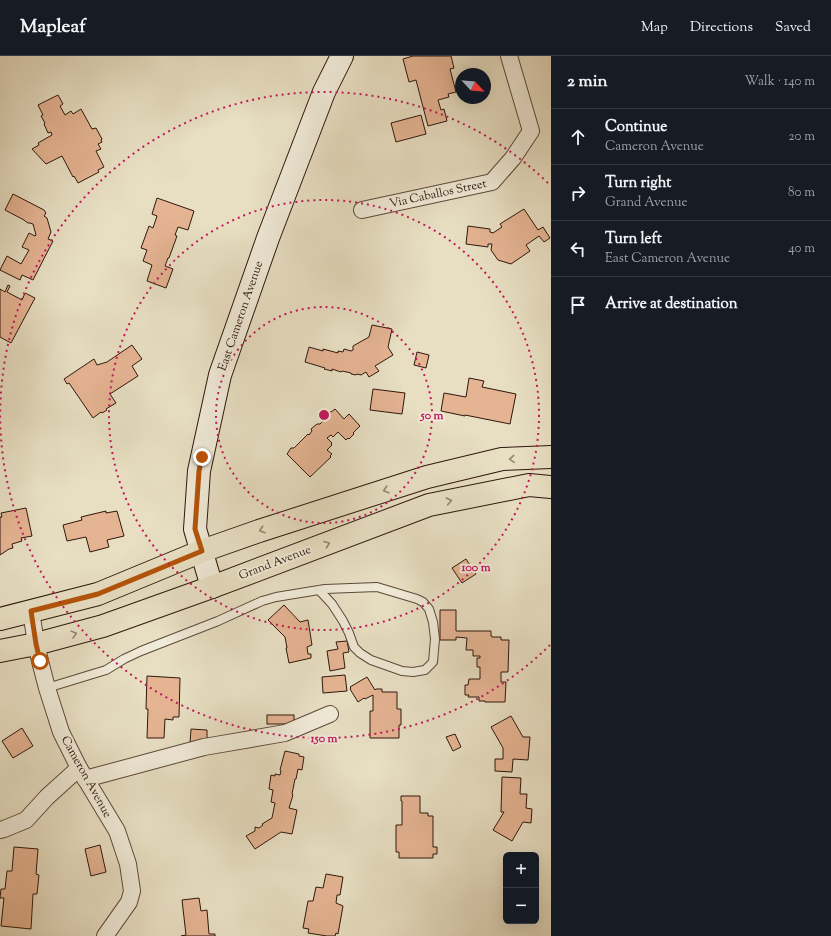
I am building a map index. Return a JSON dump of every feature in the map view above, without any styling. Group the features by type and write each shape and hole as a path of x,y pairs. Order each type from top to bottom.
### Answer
{"main road":[{"name":"East Cameron Avenue","path":"212,587 195,529 199,471 220,375 268,238 307,135 324,92 342,56"},
{"path":"0,619 98,594 202,551 427,477 502,459 551,457"},
{"name":"Grand Avenue","path":"0,651 36,644 104,626 429,505 529,485 551,487"}],"street":[{"name":"Via Caballos Street","path":"362,210 492,182 514,158 531,131 509,56"},
{"name":"Cameron Avenue","path":"31,611 36,644 47,688 61,732 82,774 117,831 128,864 132,891 129,902 105,936"},
{"path":"0,830 26,820 47,797 82,774 204,747 285,733 330,714"}],"lane":[{"path":"47,688 106,670 141,651 218,621 262,601 276,596 319,590 377,587 424,602 429,610 433,622 435,639 432,662 425,670 412,672 402,671 371,660 360,653 354,647 343,621 332,604 319,590"}],"building":[{"path":"413,56 451,56 454,68 450,69 455,92 448,94 449,97 438,100 441,110 444,109 447,121 428,126 416,80 409,82 403,59"},
{"path":"58,95 63,104 60,106 65,115 71,111 73,114 81,109 92,129 96,128 102,139 102,142 98,144 101,149 96,151 104,167 98,170 99,172 78,183 74,176 73,177 62,156 46,164 32,149 39,145 38,143 52,135 51,132 48,133 41,116 43,115 38,105"},
{"path":"421,115 426,134 396,142 391,123"},
{"path":"13,194 44,210 46,213 44,216 47,218 51,232 48,239 53,241 33,280 22,275 20,280 0,270 7,256 21,264 29,250 22,247 29,233 35,236 36,235 33,224 28,223 5,210"},
{"path":"157,198 194,211 188,230 178,227 175,235 177,236 165,266 173,269 166,288 147,281 152,265 143,261 147,250 141,248 149,226 153,228 157,216 152,214"},
{"path":"524,209 538,230 543,227 550,238 544,242 539,236 526,245 530,251 511,264 498,260 491,250 492,244 488,244 488,247 466,244 468,226 490,229 490,232 493,233 502,227 500,224"},
{"path":"8,285 10,286 7,292 22,300 25,293 35,298 11,343 0,337 0,289 5,292"},
{"path":"372,325 392,329 388,347 393,355 375,366 379,371 369,377 366,372 361,375 356,375 332,369 332,371 324,369 325,368 305,362 309,347 338,353 338,351 343,352 344,349 351,351 353,350 353,346 369,337"},
{"path":"132,345 142,359 132,366 138,376 110,394 116,403 93,418 69,383 67,384 64,379 94,359 97,365 107,362"},
{"path":"417,352 429,355 426,368 414,365"},
{"path":"469,378 484,381 482,387 516,394 510,424 441,411 444,393 466,397"},
{"path":"373,389 405,393 402,414 370,410"},
{"path":"335,409 344,419 349,414 360,426 349,439 348,438 346,440 338,432 333,437 331,435 327,438 332,443 327,450 332,454 330,456 331,457 310,477 287,454 291,448 294,448 308,434 309,435 312,431 311,429 317,424 320,424 326,418 329,412"},
{"path":"26,508 32,536 21,538 22,541 12,544 13,548 0,555 1,513"},
{"path":"106,511 106,513 117,511 124,536 107,540 109,547 90,552 86,537 67,541 63,525 82,520 81,517"},
{"path":"466,559 476,574 462,583 452,568"},
{"path":"284,605 300,622 308,620 312,645 307,647 308,654 311,654 311,658 289,663 285,637 268,620"},
{"path":"440,610 456,610 456,631 491,631 492,637 501,637 501,640 509,640 508,672 501,672 501,682 506,682 505,702 479,701 479,697 468,697 469,695 465,695 465,685 468,685 469,679 480,679 480,667 477,667 477,658 480,658 480,656 473,656 473,650 466,650 467,638 456,637 456,640 440,640"},
{"path":"347,641 349,652 343,653 345,668 330,671 327,651 338,649 336,642"},
{"path":"345,675 347,691 323,693 322,677"},
{"path":"147,676 180,678 179,717 173,717 173,720 165,719 164,738 147,738"},
{"path":"367,677 375,690 382,689 382,692 397,692 397,709 401,709 399,738 370,738 370,711 373,711 373,695 358,702 350,689 350,687"},
{"path":"267,715 294,715 294,724 267,724"},
{"path":"511,716 523,737 530,737 528,760 513,759 512,772 495,771 495,759 503,759 503,748 491,727"},
{"path":"22,728 33,746 13,758 2,741"},
{"path":"191,729 207,730 207,744 190,744"},
{"path":"455,734 461,747 453,751 446,737"},
{"path":"285,751 299,754 299,756 304,757 302,770 298,769 295,779 293,795 289,808 297,810 292,834 281,832 255,849 246,836 255,831 255,827 259,828 263,825 262,824 272,818 275,803 271,802 273,790 269,789 271,775 280,775"},
{"path":"502,777 521,778 520,794 527,794 526,808 532,809 531,823 523,822 512,841 493,830 504,812 501,812"},
{"path":"401,796 420,796 420,813 428,813 428,816 433,816 433,847 437,847 437,854 433,854 433,858 399,858 399,852 396,852 396,825 402,825"},
{"path":"100,845 106,872 91,876 85,849"},
{"path":"14,847 38,849 36,874 39,875 37,894 33,894 31,929 1,926 4,898 0,898 1,889 5,889 7,871 12,871"},
{"path":"326,874 343,877 340,895 337,895 336,903 343,906 338,934 336,933 335,936 308,933 309,929 303,928 308,901 313,901 316,887 323,888"},
{"path":"199,898 201,911 207,910 209,934 215,934 215,936 181,936 186,935 182,900"}],"route":[{"path":"40,661 31,611 98,594 202,551 195,529 199,471 202,457"}]}
